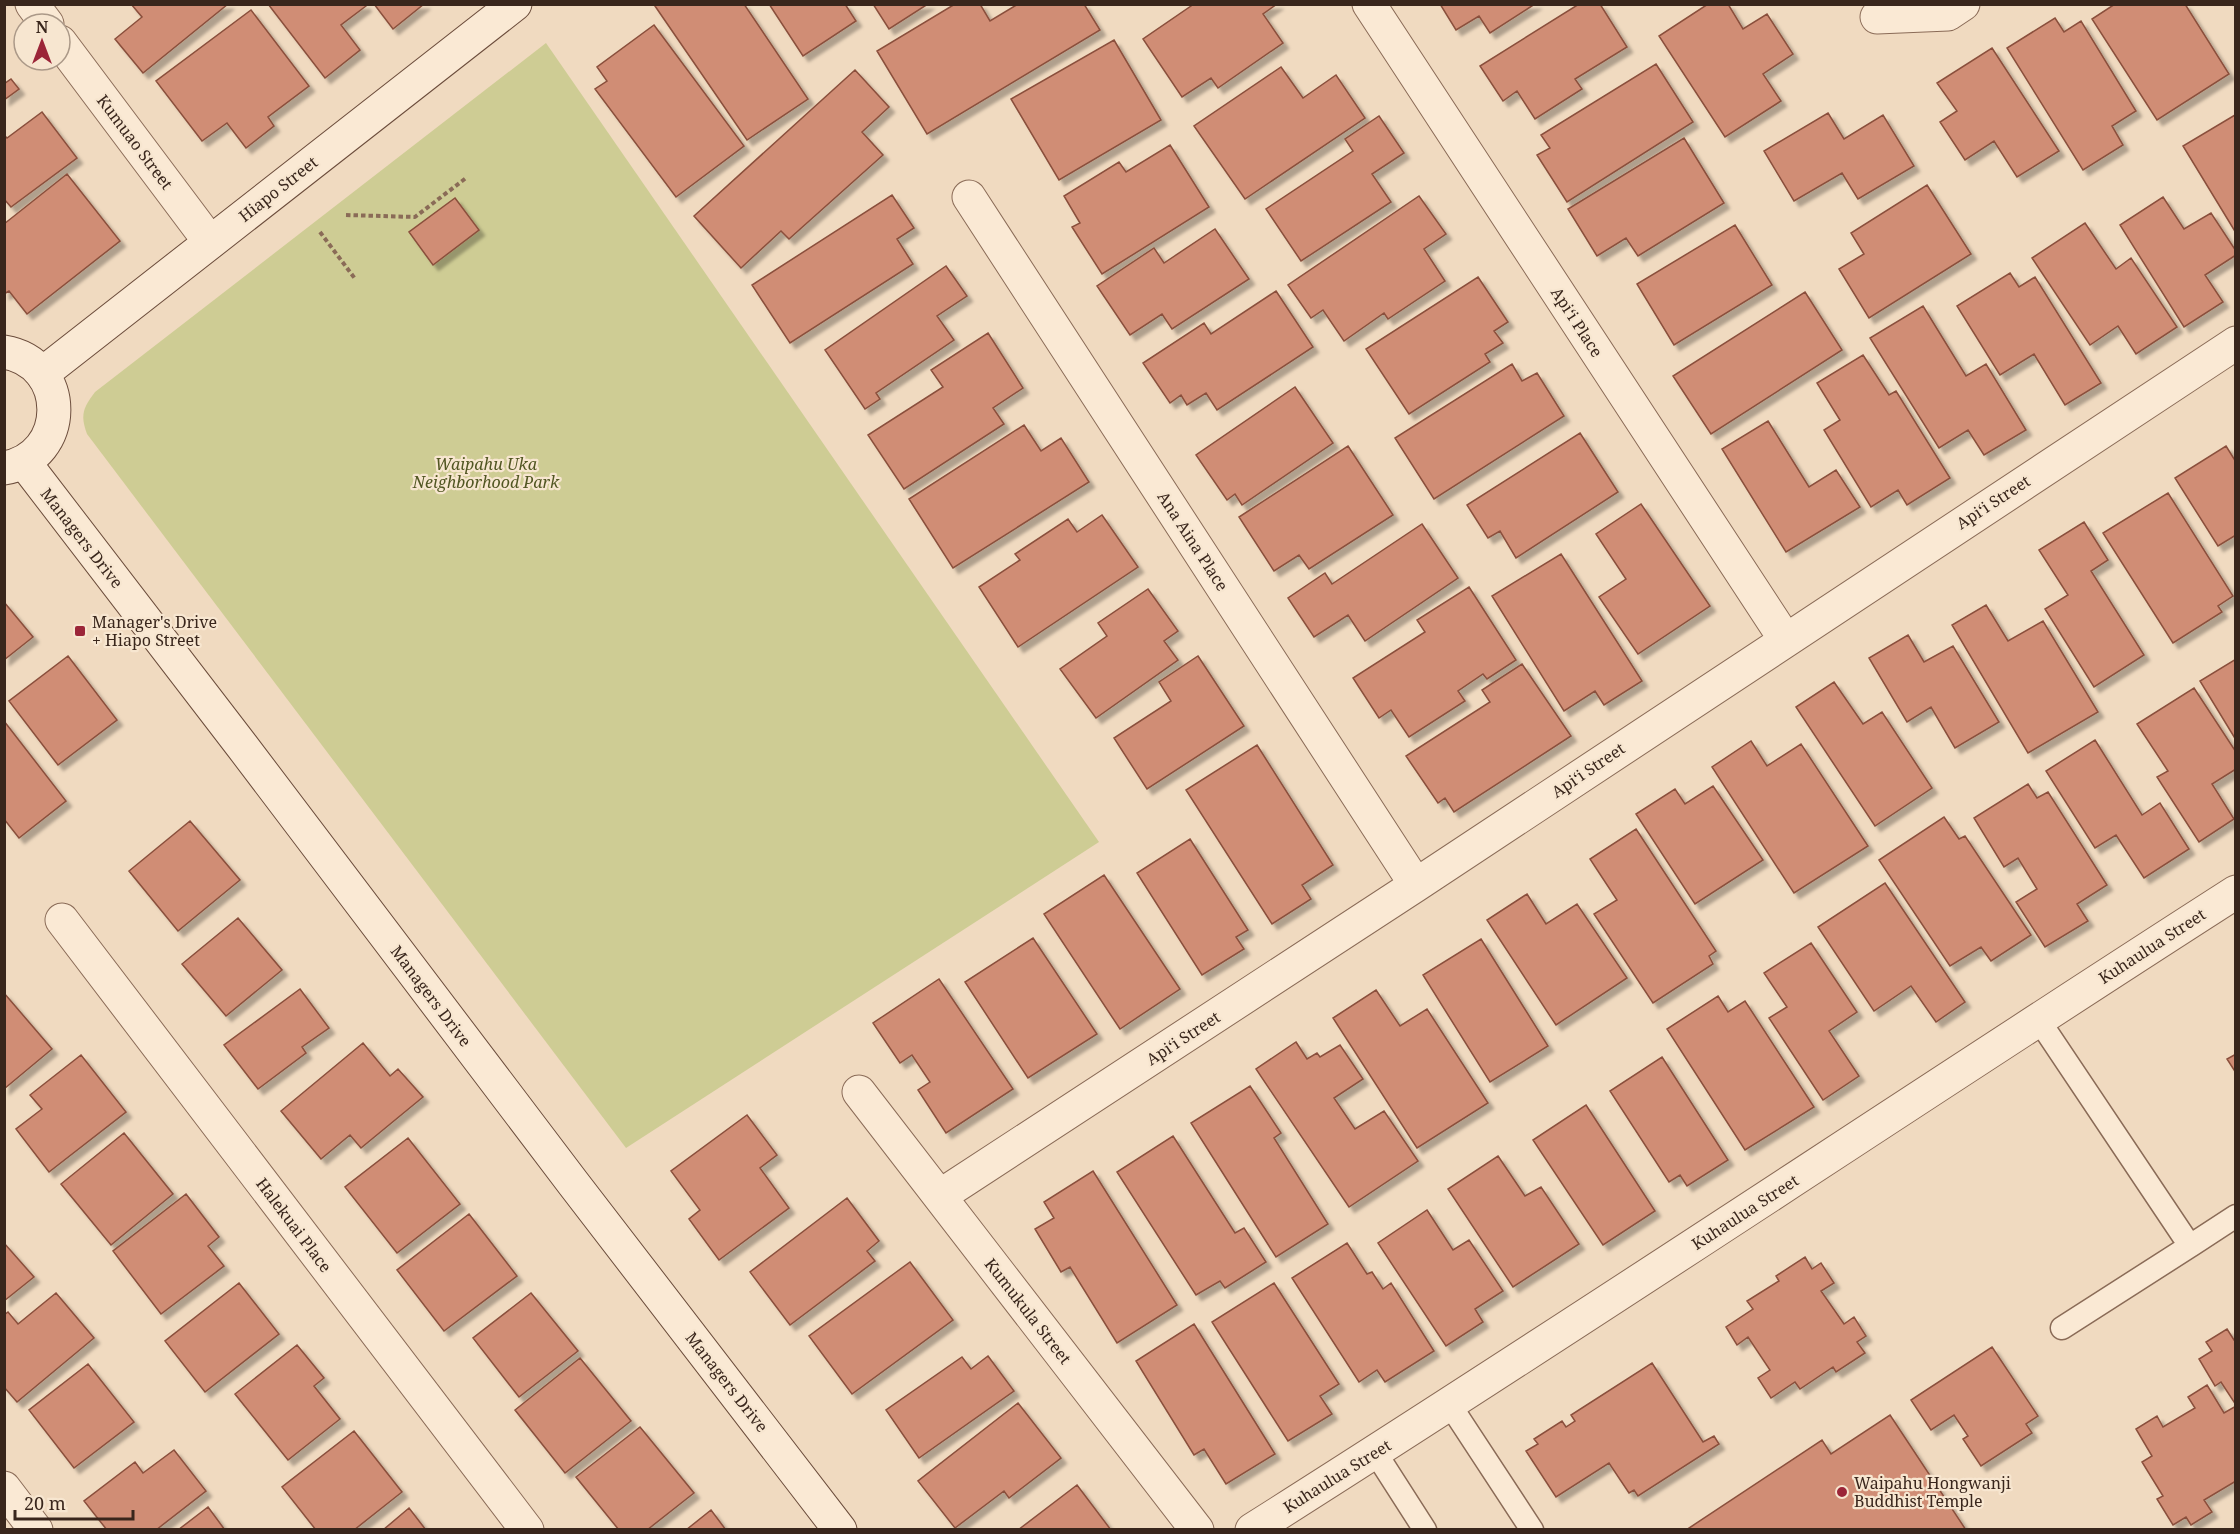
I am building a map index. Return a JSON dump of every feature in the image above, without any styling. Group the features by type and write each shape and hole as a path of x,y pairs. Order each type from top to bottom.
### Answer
{"street":[{"name":"Hiapo Street","path":"42,374 515,4"},
{"name":"Apiʻi Place","path":"1369,4 1785,639"},
{"path":"1877,18 1948,14 1963,4"},
{"name":"Kumuao Street","path":"72,58 210,242"},
{"name":"Ana Aina Place","path":"969,197 1416,885"},
{"name":"Apiʻi Street","path":"940,1196 1416,885 2235,343"},
{"path":"4,352 29,361 42,374 51,388 54,405 54,422 48,438 37,452 14,465"},
{"name":"Managers Drive","path":"14,465 249,756 840,1530"},
{"name":"Kuhaulua Street","path":"1252,1530 1449,1406 2235,892"},
{"name":"Halekuai Place","path":"62,920 526,1530"},
{"name":"Kumukula Street","path":"859,1092 1197,1530"},
{"path":"4,1488 36,1530"}],"lane":[{"path":"2038,1019 2190,1246"},
{"path":"2062,1328 2235,1216"},
{"path":"1449,1406 1532,1530"},
{"path":"1375,1452 1425,1530"}],"path":[{"path":"346,215 415,217 466,178"},
{"path":"320,232 356,280"}],"green space":[{"name":"Waipahu Uka Neighborhood Park","path":"546,43 1099,842 626,1148 87,434 83,417 85,407 95,392"}],"building":[{"path":"131,4 228,4 143,73 115,39 142,17"},
{"path":"268,4 364,4 366,6 341,25 360,50 325,78"},
{"path":"374,4 424,4 393,29"},
{"path":"657,4 744,4 808,99 747,140 655,6"},
{"path":"769,4 845,4 856,21 803,56"},
{"path":"873,4 928,4 889,29"},
{"path":"955,4 980,4 990,21 1018,4 1084,4 1100,30 927,134 877,51"},
{"path":"1194,4 1277,4 1263,14 1283,43 1218,88 1211,78 1182,97 1143,39"},
{"path":"1440,4 1535,4 1490,33 1479,16 1456,30"},
{"path":"1579,4 1600,4 1627,47 1575,79 1582,89 1535,119 1517,91 1503,101 1480,66"},
{"path":"1708,4 1728,4 1743,29 1767,14 1793,54 1763,74 1781,101 1725,137 1659,36"},
{"path":"2115,4 2185,4 2229,74 2157,120 2092,19"},
{"path":"251,10 309,86 268,117 274,126 246,148 227,123 202,141 156,81"},
{"path":"2055,18 2064,32 2081,21 2136,111 2112,126 2123,145 2083,170 2007,48"},
{"path":"654,25 744,146 676,197 595,89 607,81 597,67"},
{"path":"1114,40 1161,120 1059,180 1011,99"},
{"path":"1992,48 2059,151 2017,177 1994,141 1965,160 1940,122 1957,111 1937,83"},
{"path":"1656,64 1693,122 1567,202 1537,155 1550,148 1541,135"},
{"path":"1281,67 1303,98 1336,75 1365,118 1245,199 1194,126"},
{"path":"855,70 889,107 862,132 883,155 789,239 781,231 741,268 694,216"},
{"path":"11,79 19,89 4,100 4,84"},
{"path":"42,112 77,158 11,207 4,199 4,135 7,138"},
{"path":"1828,113 1844,139 1883,115 1914,166 1858,199 1842,173 1794,201 1764,151"},
{"path":"1379,116 1404,153 1372,174 1391,202 1301,261 1266,209 1353,151 1345,139"},
{"path":"2236,116 2236,233 2183,146"},
{"path":"1684,138 1724,203 1638,256 1626,238 1597,256 1568,209"},
{"path":"1170,145 1209,207 1102,274 1072,227 1080,223 1064,196 1119,162 1126,172"},
{"path":"67,174 120,241 27,314 9,291 4,294 4,224"},
{"path":"1927,185 1971,254 1869,318 1839,269 1864,254 1851,233"},
{"path":"892,195 914,228 897,239 913,264 790,343 752,285"},
{"path":"1419,196 1446,234 1424,249 1445,281 1388,319 1384,313 1344,341 1323,310 1311,318 1288,285"},
{"path":"2163,197 2184,229 2211,213 2236,251 2236,255 2205,275 2223,302 2184,327 2120,225"},
{"path":"455,198 479,230 433,265 409,232"},
{"path":"2085,223 2116,269 2131,258 2177,327 2136,354 2118,326 2090,345 2032,258"},
{"path":"1735,225 1772,285 1674,345 1637,284"},
{"path":"1215,229 1249,279 1172,329 1162,314 1130,335 1097,286 1154,248 1164,263"},
{"path":"946,266 967,296 937,316 954,340 876,393 880,399 865,409 825,350"},
{"path":"2010,273 2019,287 2035,277 2101,383 2065,405 2034,354 2000,375 1957,306"},
{"path":"1478,277 1508,322 1494,331 1503,343 1485,354 1490,362 1409,414 1366,349"},
{"path":"1276,291 1313,347 1217,410 1206,393 1187,405 1181,395 1170,403 1143,363 1204,323 1211,334"},
{"path":"1805,292 1842,350 1711,434 1673,376"},
{"path":"1923,306 1966,376 1986,364 2026,430 1984,455 1968,430 1939,448 1870,338"},
{"path":"988,333 1023,388 993,408 1004,424 904,489 868,435 943,387 931,370"},
{"path":"1863,355 1889,395 1896,391 1950,478 1907,505 1898,490 1871,507 1824,430 1840,420 1817,383"},
{"path":"1512,364 1522,381 1537,373 1564,416 1434,499 1395,438"},
{"path":"1295,387 1333,443 1242,505 1235,494 1227,500 1196,455"},
{"path":"1768,421 1809,487 1836,470 1860,507 1786,552 1722,449"},
{"path":"1024,425 1041,451 1061,438 1089,482 953,568 909,499"},
{"path":"1580,433 1618,492 1516,558 1500,531 1488,538 1467,505"},
{"path":"1348,446 1393,515 1309,569 1299,555 1274,571 1239,517"},
{"path":"2226,446 2236,462 2236,535 2218,546 2175,478"},
{"path":"2168,493 2233,596 2218,606 2222,612 2173,643 2103,533"},
{"path":"1641,504 1710,606 1638,654 1599,597 1626,579 1596,534"},
{"path":"1102,515 1138,567 1018,647 979,587 1020,560 1015,554 1068,519 1077,532"},
{"path":"2084,522 2108,560 2091,571 2144,655 2094,687 2045,609 2068,595 2039,550"},
{"path":"1422,524 1458,578 1365,641 1348,615 1314,637 1288,598 1325,573 1332,584"},
{"path":"1561,554 1642,681 1604,705 1595,691 1564,711 1492,596"},
{"path":"1469,587 1516,660 1487,679 1483,674 1458,691 1465,701 1409,737 1391,710 1379,718 1353,678 1425,632 1417,620"},
{"path":"1148,589 1178,631 1164,641 1178,660 1096,718 1060,669 1107,636 1098,623"},
{"path":"4,602 33,637 4,660"},
{"path":"1986,605 2008,641 2043,621 2098,712 2028,753 1952,625"},
{"path":"1908,635 1924,662 1953,646 1999,722 1955,748 1931,707 1907,722 1869,658"},
{"path":"68,656 117,720 58,765 9,701"},
{"path":"1198,656 1244,726 1147,789 1114,738 1171,701 1159,682"},
{"path":"2236,659 2236,740 2200,681"},
{"path":"1522,664 1571,736 1454,812 1445,798 1438,803 1406,756 1490,702 1482,690"},
{"path":"1834,682 1863,724 1882,712 1932,788 1875,826 1796,707"},
{"path":"2194,688 2236,752 2236,769 2212,784 2234,819 2199,842 2157,777 2168,771 2137,724"},
{"path":"4,721 66,801 19,838 4,819"},
{"path":"2095,740 2142,815 2160,803 2189,849 2144,878 2116,835 2095,848 2046,771"},
{"path":"1751,741 1767,766 1801,744 1868,846 1794,893 1712,767"},
{"path":"1257,745 1333,865 1302,885 1311,899 1272,924 1186,790"},
{"path":"2028,784 2037,798 2048,792 2107,885 2077,904 2088,921 2045,947 2016,902 2037,889 2018,858 2004,867 1974,818"},
{"path":"1713,786 1763,860 1695,904 1636,814 1675,789 1685,804"},
{"path":"1944,817 1959,839 1965,836 2031,935 1991,961 1981,947 1950,966 1879,860"},
{"path":"190,821 240,880 178,931 129,871"},
{"path":"1636,829 1716,951 1709,956 1713,964 1653,1003 1594,914 1617,900 1590,859"},
{"path":"1190,839 1248,930 1236,937 1244,949 1202,975 1137,873"},
{"path":"1104,875 1180,989 1120,1029 1044,914"},
{"path":"1885,883 1965,1002 1936,1022 1911,986 1874,1011 1818,927"},
{"path":"1527,894 1546,924 1577,904 1627,978 1556,1025 1487,920"},
{"path":"238,918 282,970 226,1016 182,964"},
{"path":"1033,938 1097,1034 1028,1078 965,982"},
{"path":"1481,939 1548,1046 1490,1082 1423,975"},
{"path":"1811,943 1857,1012 1829,1031 1859,1076 1823,1100 1769,1018 1787,1007 1764,973"},
{"path":"939,979 1013,1089 946,1133 918,1090 930,1082 912,1055 900,1063 873,1023"},
{"path":"300,989 329,1028 302,1047 306,1053 258,1089 224,1045"},
{"path":"1376,990 1400,1026 1427,1009 1488,1103 1417,1148 1333,1018"},
{"path":"4,993 52,1049 4,1089"},
{"path":"1718,996 1728,1012 1745,1001 1814,1107 1745,1150 1667,1029"},
{"path":"1296,1042 1307,1059 1317,1053 1320,1057 1340,1045 1363,1079 1334,1098 1355,1129 1384,1111 1418,1161 1349,1207 1256,1069"},
{"path":"363,1043 390,1076 398,1069 423,1097 361,1148 350,1135 321,1159 281,1111"},
{"path":"2236,1054 2236,1073 2227,1059"},
{"path":"81,1055 126,1112 49,1172 16,1129 42,1109 30,1095"},
{"path":"1662,1057 1728,1160 1687,1186 1680,1175 1669,1182 1610,1091"},
{"path":"1250,1086 1281,1133 1274,1138 1328,1224 1276,1257 1191,1123"},
{"path":"1586,1105 1655,1211 1603,1245 1533,1140"},
{"path":"747,1115 777,1155 760,1168 789,1208 719,1260 689,1219 700,1210 671,1171"},
{"path":"124,1133 173,1194 111,1245 61,1184"},
{"path":"1173,1136 1235,1233 1244,1228 1266,1262 1225,1288 1220,1281 1196,1295 1117,1172"},
{"path":"408,1138 460,1204 397,1253 345,1187"},
{"path":"1498,1156 1525,1196 1541,1187 1579,1244 1513,1287 1448,1189"},
{"path":"1093,1171 1177,1305 1117,1343 1070,1267 1061,1272 1035,1229 1054,1218 1044,1202"},
{"path":"186,1194 219,1237 208,1246 224,1266 161,1314 113,1251"},
{"path":"847,1198 879,1241 867,1251 875,1261 790,1325 750,1272"},
{"path":"1427,1210 1453,1250 1469,1240 1503,1291 1475,1309 1483,1322 1446,1346 1378,1243"},
{"path":"469,1214 517,1276 444,1331 397,1270"},
{"path":"4,1243 34,1277 4,1301"},
{"path":"1347,1243 1367,1274 1372,1272 1383,1289 1391,1283 1434,1351 1385,1382 1377,1370 1359,1382 1292,1278"},
{"path":"1805,1257 1812,1269 1821,1263 1834,1283 1821,1291 1844,1324 1854,1317 1866,1336 1857,1342 1865,1353 1836,1372 1833,1367 1800,1389 1795,1382 1771,1398 1758,1378 1770,1370 1748,1337 1737,1345 1726,1327 1753,1309 1747,1301 1779,1281 1776,1276"},
{"path":"910,1262 953,1320 852,1394 809,1336"},
{"path":"239,1283 279,1334 205,1392 165,1341"},
{"path":"1274,1283 1339,1384 1320,1396 1332,1414 1288,1441 1212,1322"},
{"path":"56,1293 94,1338 17,1402 4,1387 4,1315 8,1312 18,1324"},
{"path":"531,1293 578,1351 519,1397 473,1338"},
{"path":"1194,1324 1275,1454 1226,1484 1204,1449 1194,1455 1136,1361"},
{"path":"2227,1329 2234,1340 2236,1339 2236,1405 2221,1382 2215,1386 2199,1359 2212,1351 2206,1342"},
{"path":"297,1345 324,1378 314,1386 340,1419 288,1460 235,1394"},
{"path":"1992,1347 2038,1416 2026,1424 2032,1433 1981,1466 1963,1439 1968,1436 1954,1415 1931,1430 1911,1400"},
{"path":"988,1356 1014,1391 919,1458 886,1410 962,1357 971,1369"},
{"path":"580,1358 631,1421 565,1473 515,1410"},
{"path":"1652,1363 1703,1442 1714,1436 1719,1444 1638,1496 1634,1490 1629,1493 1609,1463 1556,1497 1526,1451 1538,1444 1534,1439 1562,1421 1566,1427 1575,1421 1571,1415"},
{"path":"88,1364 134,1422 74,1468 29,1410"},
{"path":"2207,1385 2224,1413 2236,1406 2236,1481 2204,1500 2212,1512 2191,1525 2186,1517 2173,1525 2157,1499 2163,1496 2142,1462 2152,1456 2136,1429 2157,1416 2163,1427 2195,1408 2188,1397"},
{"path":"1018,1403 1061,1458 1009,1498 1004,1491 955,1528 918,1481"},
{"name":"Waipahu Hongwanji Buddhist Temple","path":"1890,1415 1966,1530 1686,1530 1822,1440 1831,1454"},
{"path":"640,1427 694,1493 647,1530 619,1530 576,1477"},
{"path":"354,1431 402,1492 354,1530 316,1530 282,1487"},
{"path":"174,1450 206,1491 156,1530 107,1530 84,1501 135,1462 143,1473"},
{"path":"1077,1485 1111,1530 1018,1530"},
{"path":"208,1507 225,1530 178,1530"},
{"path":"409,1508 426,1530 383,1530"},
{"path":"711,1510 726,1530 686,1530"}],"place":[{"name":"Manager's Drive + Hiapo Street","path":"80,631"},
{"name":"Waipahu Hongwanji Buddhist Temple","path":"1842,1492"}]}
